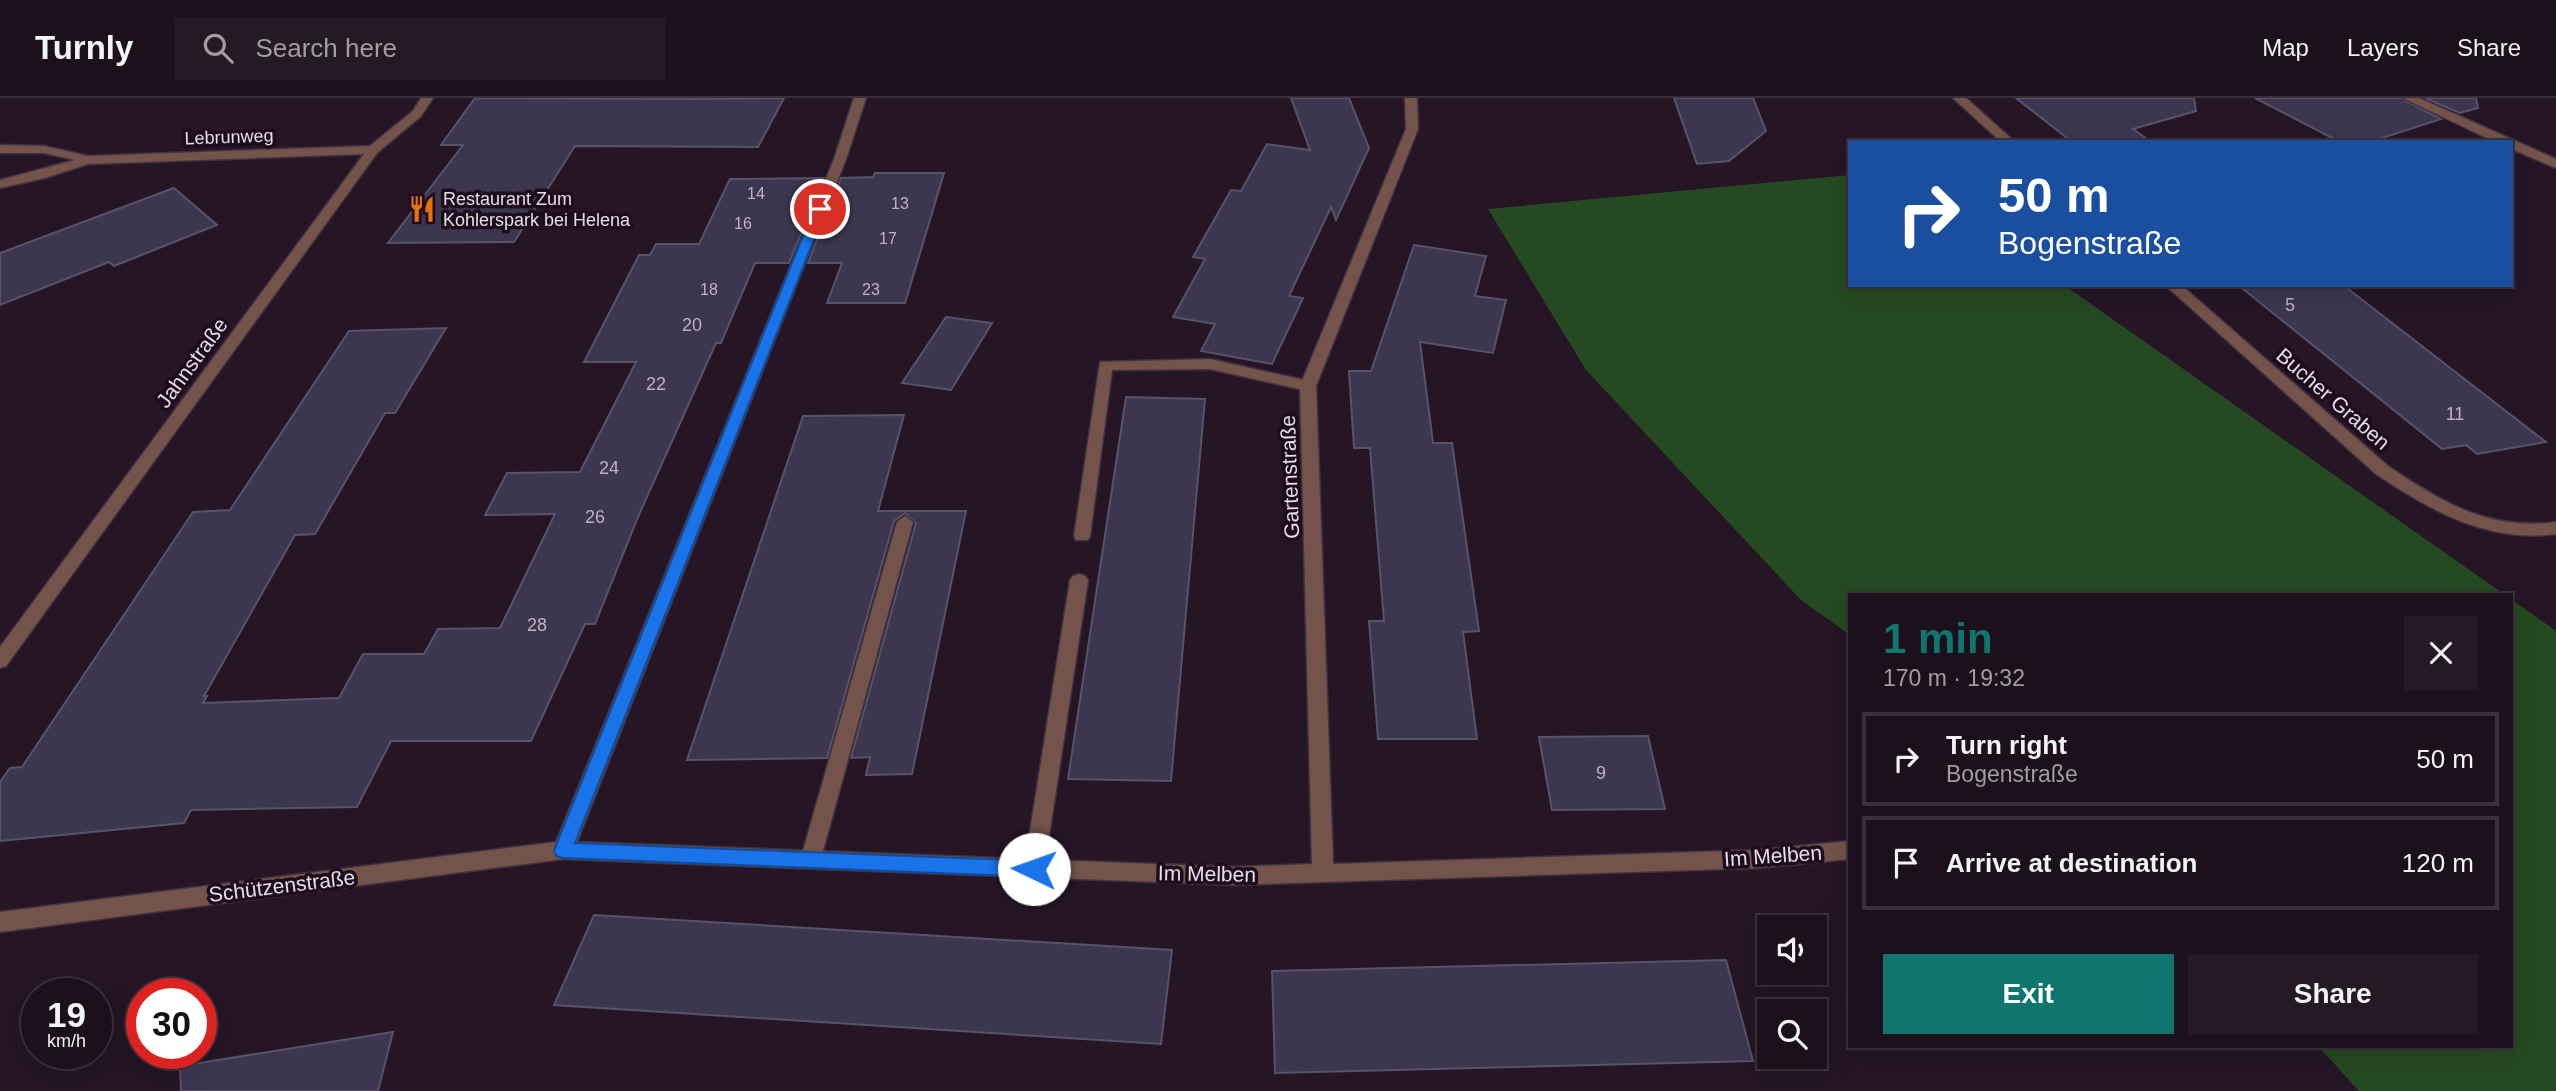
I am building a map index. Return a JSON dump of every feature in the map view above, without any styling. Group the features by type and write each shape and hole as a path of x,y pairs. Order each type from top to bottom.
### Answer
{"street":[{"name":"Jahnstraße","path":"0,660 373,150 417,113 427,98"},
{"path":"563,850 840,159 860,98"},
{"name":"Gartenstraße","path":"1323,875 1308,386 1412,129 1412,98"},
{"path":"1959,98 2007,140"},
{"path":"2409,98 2502,140"},
{"path":"2513,145 2556,164"},
{"name":"Lebrunweg","path":"0,149 28,147 69,152 87,160"},
{"name":"Lebrunweg","path":"0,184 41,175 87,160 373,150"},
{"name":"Bucher Graben","path":"2174,287 2382,470 2437,504 2480,523 2515,530 2556,528"},
{"path":"1082,536 1105,365 1210,364 1308,386"},
{"path":"811,858 905,522"},
{"path":"1034,869 1079,580"},
{"name":"Im Melben","path":"563,850 1235,876 1757,859 1848,850"},
{"name":"Schützenstraße","path":"0,922 563,850"}],"green space":[{"path":"1848,175 1848,287 2067,287 2502,593 1848,593 1848,634 1801,600 1586,370 1488,209"},
{"path":"2513,600 2556,631 2556,1091 2359,1091 2320,1048 2513,1048"}],"building":[{"path":"475,98 784,98 758,147 575,146 514,242 388,243 463,145 441,145"},
{"path":"1291,98 1349,98 1369,148 1336,220 1331,207 1289,296 1303,298 1272,364 1201,351 1215,324 1173,317 1205,259 1193,257 1231,190 1241,191 1267,144 1310,150"},
{"path":"1674,98 1753,98 1766,131 1729,161 1697,164"},
{"path":"2016,98 2194,98 2196,111 2133,129 2148,140 2069,140"},
{"path":"2255,98 2401,98 2441,119 2376,140 2336,140"},
{"path":"2425,98 2476,98 2478,108 2460,113"},
{"path":"875,173 944,173 905,303 827,303 842,263 808,263 841,178 873,177"},
{"path":"824,178 789,263 755,263 721,343 716,343 638,517 595,624 585,624 531,741 391,741 357,807 191,810 184,823 0,841 0,782 10,768 22,767 193,512 230,510 349,331 446,328 395,413 385,413 315,534 295,535 204,696 207,696 203,703 339,698 363,654 424,654 438,629 500,628 555,514 485,515 507,473 580,472 636,362 584,362 639,255 650,255 656,244 699,244 730,179"},
{"path":"174,188 217,225 114,266 109,262 0,305 0,253"},
{"path":"1414,245 1486,256 1475,296 1506,300 1493,353 1420,342 1433,443 1452,443 1479,631 1463,632 1477,739 1378,739 1369,621 1384,621 1370,448 1354,448 1349,371 1371,371"},
{"path":"2240,287 2346,287 2546,442 2477,454 2466,445 2442,449"},
{"path":"946,317 992,323 951,390 902,383"},
{"path":"1126,397 1205,399 1171,781 1068,779"},
{"path":"904,415 878,511 966,511 912,774 866,775 870,757 851,758 916,523 905,513 894,521 827,758 687,760 803,416"},
{"path":"1648,736 1665,809 1552,810 1539,737"},
{"path":"594,915 1172,950 1161,1044 554,1005"},
{"path":"1726,960 1753,1061 1275,1073 1272,971"},
{"path":"393,1032 378,1091 181,1091 180,1069 217,1069 217,1060"}],"place":[{"name":"Restaurant Zum Kohlerspark bei Helena","path":"422,209"}],"route":[{"path":"820,209 563,850 1034,869"}]}
